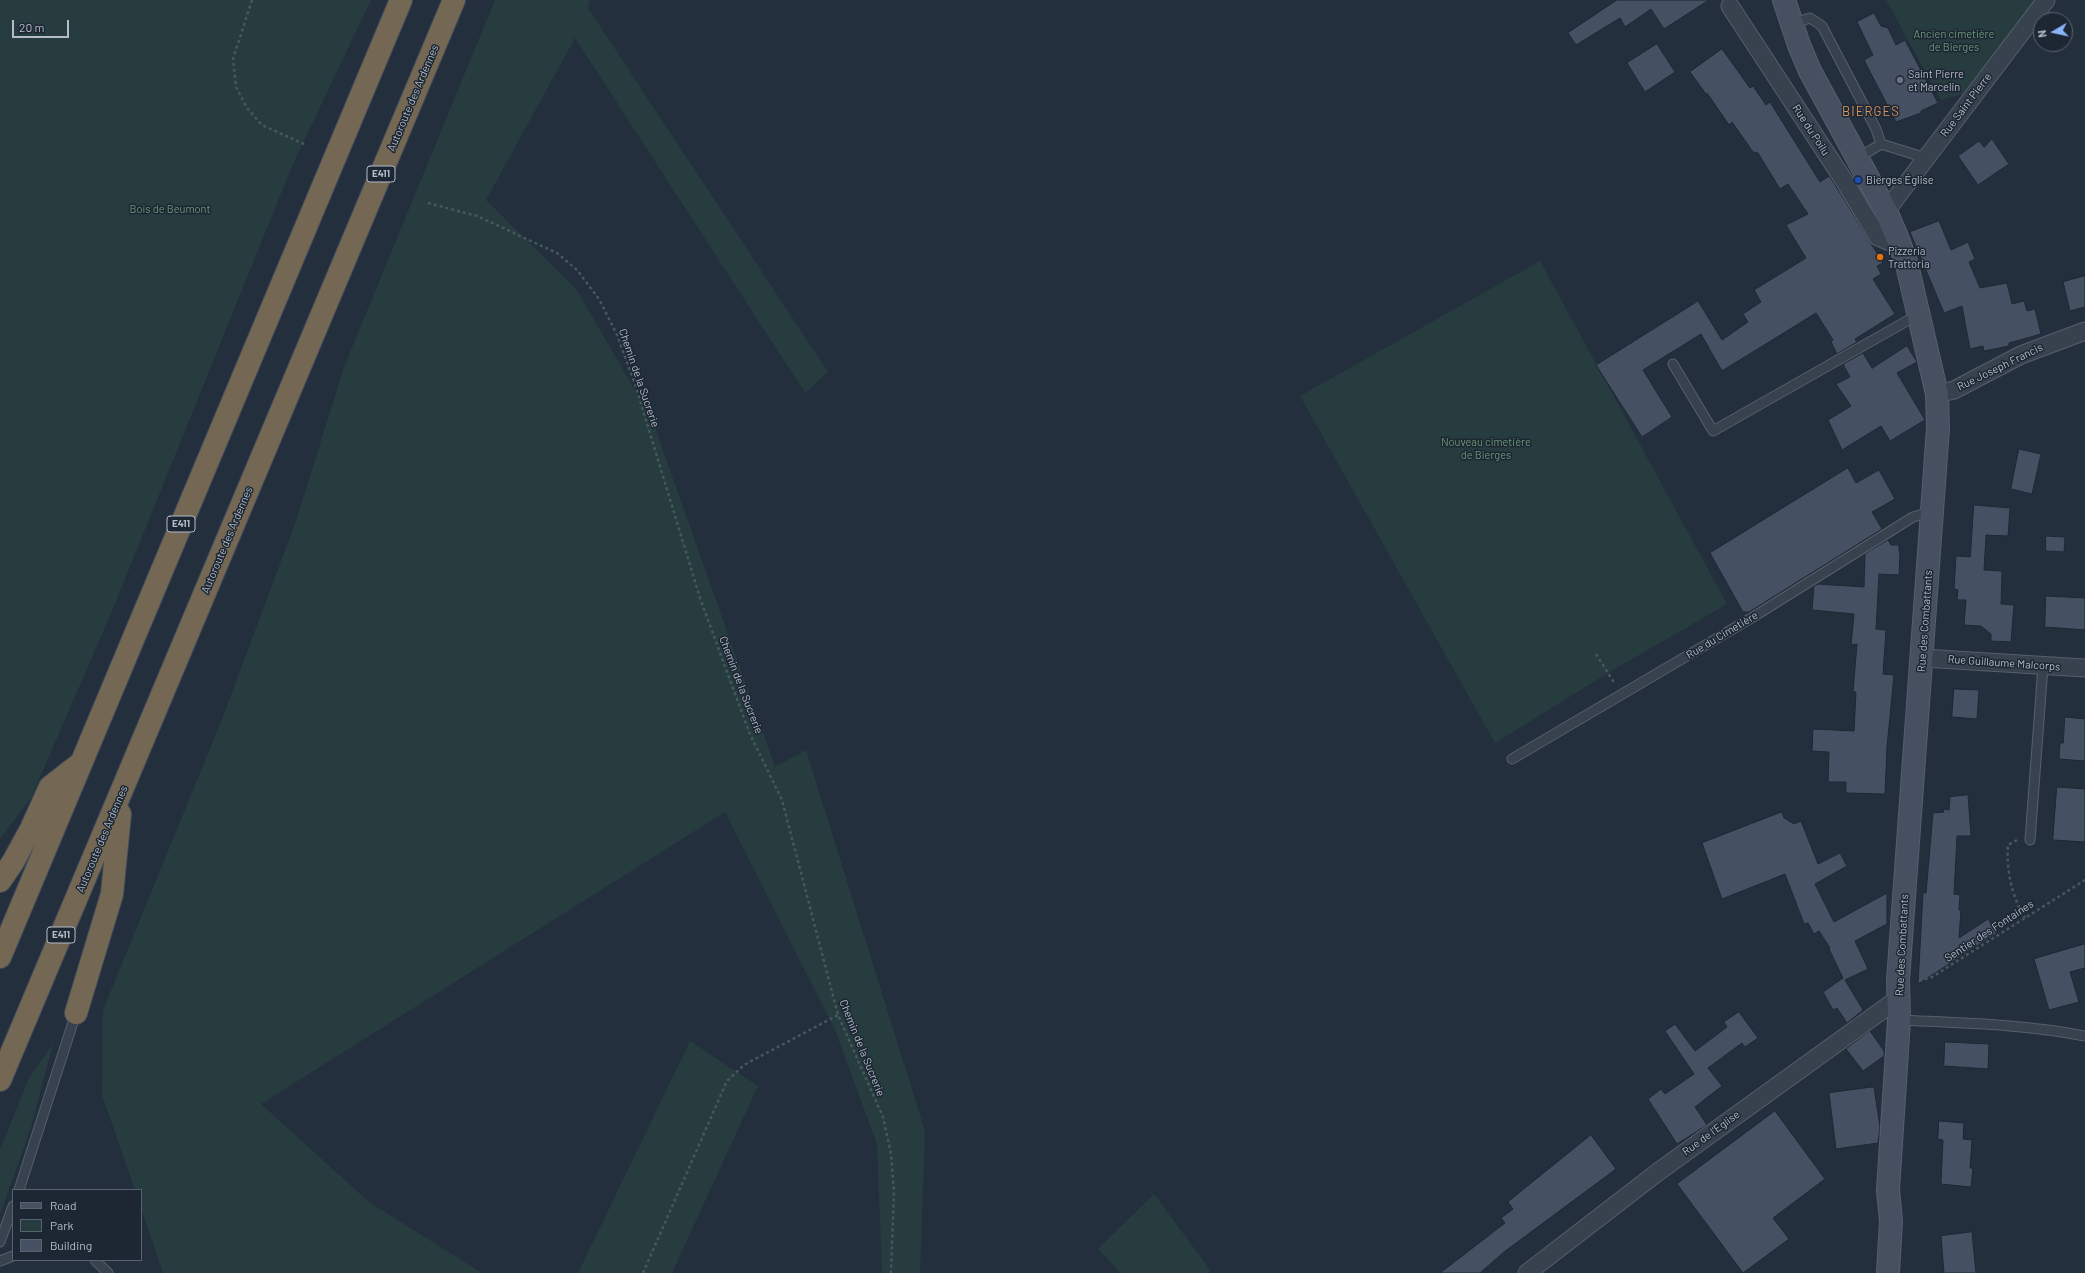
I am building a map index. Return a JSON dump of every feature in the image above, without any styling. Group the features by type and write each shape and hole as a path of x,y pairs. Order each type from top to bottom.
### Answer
{"highway":[{"name":"E411","path":"0,957 401,0"},
{"name":"Autoroute des Ardennes","path":"0,1080 454,0"},
{"path":"0,881 13,862 31,829 50,787 82,762"},
{"path":"76,1013 112,894 123,790"}],"street":[{"name":"Rue des Combattants","path":"1784,0 1791,24 1810,72 1886,211 1899,242 1907,264 1937,394 1938,428 1899,989 1899,1020 1888,1190 1891,1221 1888,1273"},
{"name":"Rue Saint Pierre","path":"1886,211 2046,0"},
{"name":"Rue du Poilu","path":"1734,2 1878,237 1890,242 1899,242"},
{"name":"Rue Joseph Francis","path":"1937,394 1954,390 2021,355 2085,331"},
{"name":"Rue Guillaume Malcorps","path":"1923,658 2085,668"},
{"name":"Rue de l'Eglise","path":"1527,1273 1899,989"}],"lane":[{"path":"1791,24 1810,18 1822,26 1876,129 1881,144"},
{"path":"1858,158 1881,144 1926,158"},
{"path":"1673,364 1713,431 1919,314"},
{"name":"Rue du Cimetière","path":"1512,759 1753,617 1912,517 1923,514 1932,514"},
{"path":"2030,840 2043,666"},
{"path":"19,1189 76,1013"},
{"path":"1899,1020 2004,1025 2058,1030 2085,1036"},
{"path":"0,1242 12,1209"},
{"path":"0,1261 12,1256"},
{"path":"97,1261 108,1273"}],"path":[{"path":"252,0 234,59 236,87 247,108 262,125 304,144"},
{"name":"Chemin de la Sucrerie","path":"428,203 477,216 557,253 578,270 599,299 617,335 635,384 700,598 749,732 782,800 838,1015 883,1117 891,1154 894,1192 891,1273"},
{"path":"1596,654 1621,695"},
{"path":"2025,918 2016,904 2009,869 2008,845 2014,840 2030,840"},
{"name":"Sentier des Fontaines","path":"1899,989 1932,977 2085,880"},
{"path":"643,1273 727,1082 744,1065 838,1015"}],"green space":[{"name":"Bois de Beumont","path":"0,0 371,0 293,164 112,611 31,798 0,839"},
{"path":"495,0 590,0 588,8 828,372 805,393 575,38 486,200 577,290 653,422 775,767 806,750 925,1131 920,1273 882,1273 877,1144 835,1030 725,812 261,1104 369,1202 482,1273 163,1273 142,1211 142,1189 135,1189 102,1095 103,1010 222,719 296,521 344,367"},
{"name":"Ancien cimetière de Bierges","path":"1886,0 2036,0 1963,94 1941,100"},
{"name":"Nouveau cimetière de Bierges","path":"1540,261 1727,604 1608,673 1495,743 1300,396"},
{"path":"690,1041 758,1086 672,1273 578,1273"},
{"path":"53,1044 31,1127 0,1215 0,1150 29,1078"},
{"path":"1154,1194 1211,1271 1208,1273 1121,1273 1098,1249"}],"building":[{"path":"1617,0 1709,0 1664,29 1651,9 1625,27 1620,18 1576,45 1568,33"},
{"name":"Saint Pierre et Marcelin","path":"1874,13 1881,26 1888,28 1896,45 1905,40 1938,103 1921,111 1921,113 1896,122 1864,60 1873,55 1857,22"},
{"path":"1657,44 1675,72 1645,92 1627,63"},
{"path":"1722,49 1750,88 1753,86 1766,105 1770,102 1820,182 1829,176 1834,183 1883,263 1877,266 1881,274 1873,279 1895,314 1855,339 1857,342 1837,354 1831,342 1833,340 1816,313 1722,371 1701,334 1643,370 1672,417 1642,437 1596,365 1698,301 1722,340 1748,322 1743,314 1761,302 1754,290 1806,258 1786,225 1808,214 1788,184 1780,189 1758,153 1753,152 1732,122 1729,125 1707,93 1706,94 1690,72"},
{"path":"1992,139 2009,164 1978,185 1958,156 1979,141 1984,147"},
{"path":"1939,221 1951,250 1968,242 1975,259 1969,262 1980,288 2007,283 2012,304 2024,301 2027,311 2035,309 2041,334 2009,343 2009,346 1984,351 1983,346 1970,349 1962,306 1944,313 1910,232"},
{"path":"2085,276 2085,307 2070,311 2063,282"},
{"path":"1907,346 1917,362 1897,373 1925,420 1890,441 1881,426 1842,450 1828,420 1851,406 1836,384 1850,377 1843,364 1863,353 1872,368"},
{"path":"2019,449 2041,454 2032,494 2011,489"},
{"path":"1848,468 1856,483 1879,470 1895,499 1872,512 1882,529 1749,612 1743,612 1710,553"},
{"path":"1974,505 2010,508 2008,536 1986,535 1984,570 2002,571 2001,604 2014,605 2011,642 1991,641 1991,634 1981,626 1964,625 1966,600 1957,600 1958,590 1954,589 1956,556 1970,557"},
{"path":"2046,536 2065,537 2064,552 2046,551"},
{"path":"1888,540 1891,545 1899,545 1900,551 1899,575 1879,574 1876,629 1886,630 1883,674 1894,675 1887,747 1885,794 1846,793 1846,782 1828,782 1829,752 1812,751 1813,729 1854,731 1856,692 1853,692 1857,644 1851,645 1854,614 1812,610 1814,586 1818,584 1864,587 1865,554"},
{"path":"2046,596 2085,598 2085,630 2045,627"},
{"path":"1954,689 1979,690 1977,719 1952,717"},
{"path":"2065,717 2085,719 2085,761 2059,759 2060,743 2063,743"},
{"path":"2057,787 2085,789 2085,842 2053,840"},
{"path":"1968,795 1971,836 1957,836 1954,894 1960,895 1959,910 1961,910 1959,938 1988,919 1997,933 1918,984 1923,893 1926,893 1933,813 1944,812 1943,809 1949,810 1950,797"},
{"path":"1782,812 1784,818 1794,824 1801,821 1818,864 1840,853 1847,866 1815,884 1834,922 1887,893 1887,924 1855,941 1868,969 1845,980 1863,1010 1847,1023 1837,1008 1833,1010 1823,992 1843,978 1829,949 1830,948 1819,931 1814,934 1808,923 1804,924 1785,874 1722,899 1702,843"},
{"path":"2085,944 2085,968 2070,972 2079,1002 2049,1010 2034,959"},
{"path":"1739,1012 1758,1038 1745,1047 1742,1043 1708,1068 1722,1086 1695,1107 1707,1125 1677,1144 1648,1099 1661,1089 1665,1094 1694,1074 1665,1031 1675,1024 1695,1051 1727,1027 1724,1022"},
{"path":"1870,1031 1884,1051 1884,1056 1863,1071 1846,1049"},
{"path":"1945,1042 1989,1044 1988,1069 1944,1066"},
{"path":"1874,1087 1880,1127 1878,1143 1836,1149 1829,1093"},
{"path":"1775,1111 1825,1179 1773,1218 1789,1239 1743,1273 1677,1184"},
{"path":"1939,1121 1964,1123 1963,1139 1972,1140 1970,1168 1973,1168 1971,1187 1941,1184 1943,1140 1938,1139"},
{"path":"1591,1135 1616,1169 1504,1252 1480,1273 1440,1273 1505,1223 1501,1218 1513,1209 1508,1202"},
{"path":"1972,1232 1976,1273 1944,1273 1941,1236"}],"place":[{"name":"Saint Pierre et Marcelin","path":"1900,80"},
{"name":"Bierges Église","path":"1858,180"},
{"name":"Pizzeria Trattoria","path":"1880,257"}],"district":[{"name":"BIERGES","path":"1871,112"}]}
